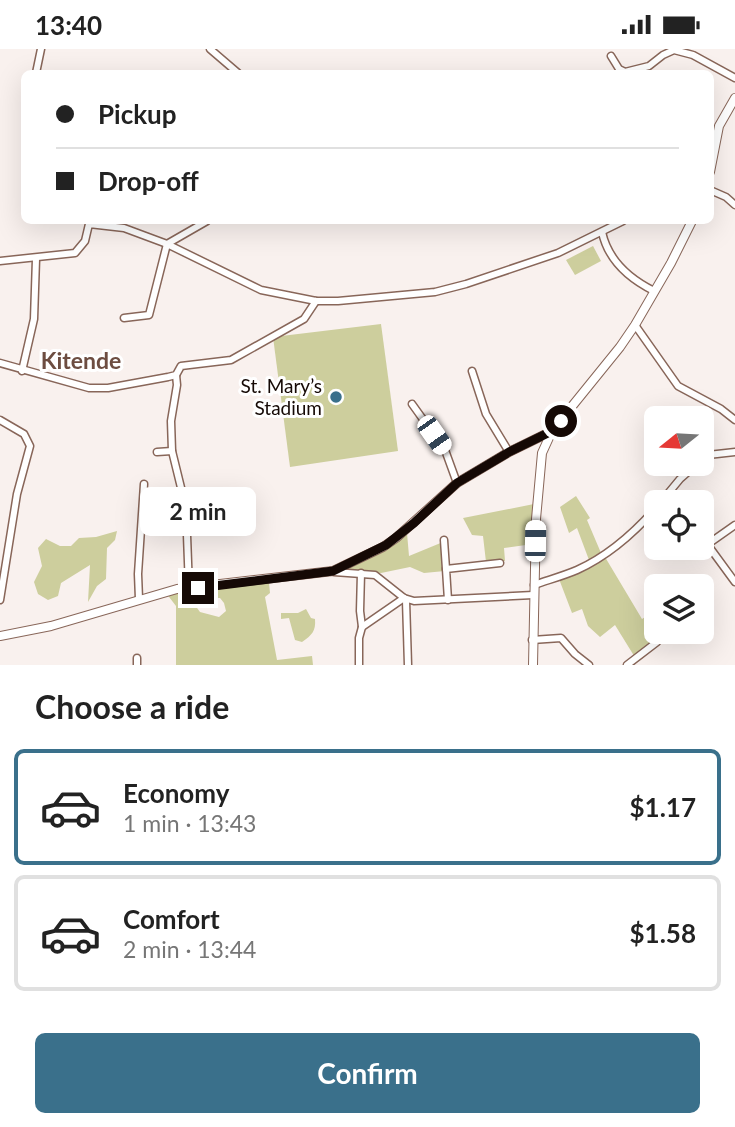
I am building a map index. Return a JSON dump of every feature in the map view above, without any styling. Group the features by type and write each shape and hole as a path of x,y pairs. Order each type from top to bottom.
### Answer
{"street":[{"path":"37,70 41,49"},
{"path":"633,70 649,66 674,50 693,55 735,78"},
{"path":"215,51 231,70"},
{"path":"611,56 621,70"},
{"path":"714,133 735,98"},
{"path":"714,152 719,126"},
{"path":"714,192 735,205"},
{"path":"0,261 75,253 85,241 87,224"},
{"path":"99,224 124,228 167,244 261,290 316,301 435,292 558,253 617,224"},
{"path":"124,318 149,315 167,244 202,224"},
{"path":"533,665 537,495 542,453 552,431 635,325 690,224"},
{"path":"602,232 604,241 622,269 641,285 654,291"},
{"path":"22,371 34,319 36,259"},
{"path":"189,589 186,508 172,451 171,421 176,375 181,366 222,362 253,349 304,319 316,301"},
{"path":"635,325 678,387 721,409 735,420"},
{"path":"0,363 97,389 176,375"},
{"path":"472,370 486,414 509,452"},
{"path":"412,404 445,450 457,483"},
{"path":"0,420 24,434 30,446 17,494 0,600"},
{"path":"333,571 386,545 457,483 509,452 552,431"},
{"path":"157,452 172,451"},
{"path":"714,454 735,452"},
{"path":"675,490 687,476"},
{"path":"139,599 144,484"},
{"path":"534,585 578,569 630,537 644,521"},
{"path":"714,540 735,525"},
{"path":"444,540 448,600"},
{"path":"714,552 735,582"},
{"path":"446,569 500,563"},
{"path":"0,636 51,626 177,589 333,571 361,573 380,578 405,599 408,665"},
{"path":"359,665 359,638 362,627 361,573"},
{"path":"362,627 405,599 448,600 533,595"},
{"path":"532,640 561,638 575,655 589,665"},
{"path":"627,665 654,644"}],"green space":[{"path":"593,246 601,261 575,275 566,260"},
{"name":"St. Mary’s Stadium","path":"381,324 398,451 290,467 273,337"},
{"path":"576,496 590,518 587,520 601,553 589,560 577,528 569,533 560,507"},
{"path":"534,504 533,544 504,548 505,561 486,562 483,536 472,535 463,518"},
{"path":"117,531 115,540 107,548 106,579 97,586 88,602 90,565 61,583 58,596 48,600 38,594 34,582 42,566 38,548 46,539 60,546 71,546 79,538"},
{"path":"407,533 409,556 443,542 445,571 424,573 410,567 381,573 339,572"},
{"path":"605,557 642,619 644,618 644,644 656,644 636,659 615,625 600,637 588,626 582,609 572,613 559,579"},
{"path":"269,583 270,593 265,597 277,660 312,656 313,665 176,665 176,606 166,593 189,590 192,601 200,612 219,617 226,611 224,603 220,598 208,598 209,587"},
{"path":"306,609 311,618 315,619 315,627 311,635 302,642 295,640 289,618 281,619 281,613 298,613"}],"place":[{"name":"St. Mary’s Stadium","path":"336,397"}],"district":[{"name":"Kitende","path":"81,361"}],"route":[{"path":"198,588 303,576 333,571 344,566 386,545 457,483 509,452 552,431 561,421"}]}
